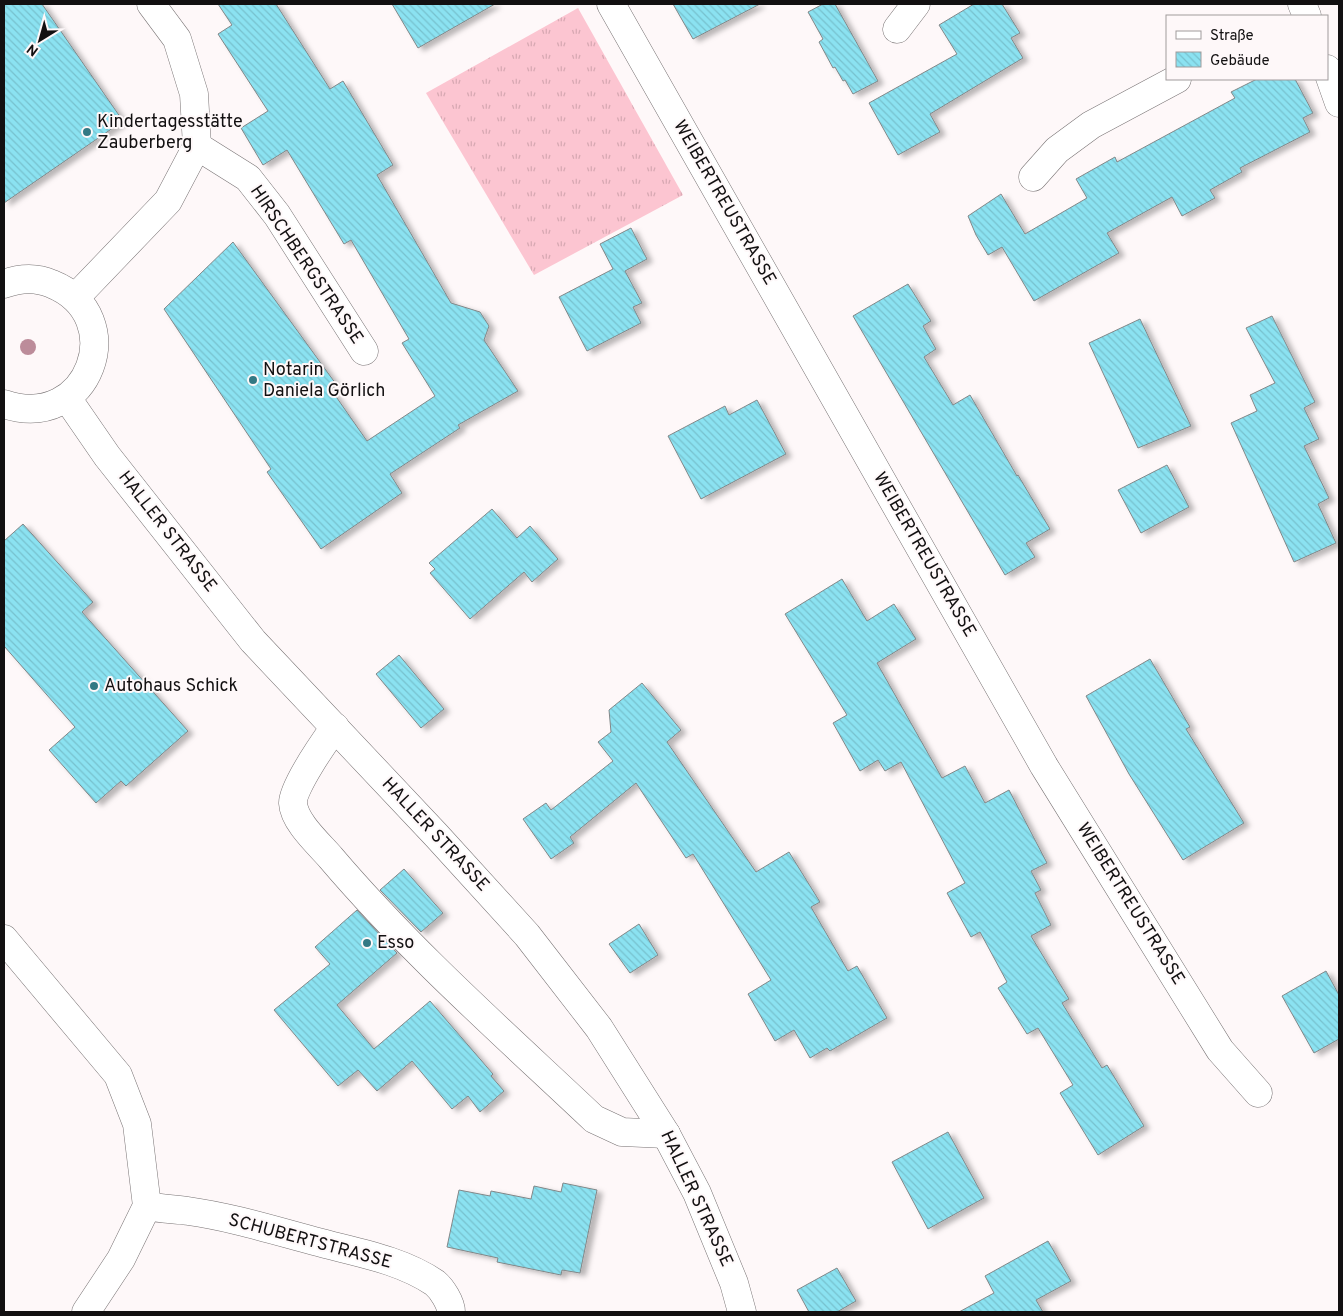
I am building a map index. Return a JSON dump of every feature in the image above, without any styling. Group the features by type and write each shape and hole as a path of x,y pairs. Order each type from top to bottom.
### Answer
{"street":[{"path":"75,298 168,201 197,146 194,94 177,39 151,4"},
{"name":"WEIBERTREUSTRASSE","path":"611,4 1044,766 1220,1050 1258,1093"},
{"path":"897,29 916,4"},
{"path":"1328,72 1339,103"},
{"path":"1033,177 1057,150 1091,125 1175,80"},
{"name":"HIRSCHBERGSTRASSE","path":"197,146 248,178 277,215 364,351"},
{"path":"4,284 29,278 46,281 62,288 75,298 86,313 93,331 94,350 90,368 81,384 67,398 51,406 34,409 17,408 4,404"},
{"name":"HALLER STRASSE","path":"67,398 107,456 253,641 527,935 600,1028 666,1134 697,1193 734,1283 742,1312"},
{"path":"335,727 303,776 293,802 299,821 368,901 408,943 594,1119 622,1132 666,1134"},
{"path":"4,939 118,1075 137,1124 147,1206 121,1259 86,1312"},
{"name":"SCHUBERTSTRASSE","path":"147,1206 189,1211 255,1225 364,1254 410,1269 437,1285 451,1306 451,1312"}],"green space":[{"path":"578,8 683,195 534,275 426,93"}],"building":[{"path":"4,4 42,4 123,121 4,203"},
{"path":"218,4 276,4 330,89 343,81 393,165 377,175 451,303 480,312 489,326 484,340 518,391 458,425 460,428 390,474 402,493 321,549 267,472 271,469 164,309 233,242 336,384 330,388 367,441 435,396 402,343 409,339 351,240 344,244 287,150 263,165 241,128 268,111 218,34 232,25"},
{"path":"392,4 495,4 418,48"},
{"path":"673,4 760,4 693,39"},
{"path":"823,4 835,4 878,81 853,94 835,67 833,68 819,42 823,39 808,12"},
{"path":"974,4 1002,4 1020,33 1011,38 1023,58 930,114 940,132 898,155 869,103 957,54 939,25"},
{"path":"1255,80 1296,80 1313,113 1303,118 1310,132 1240,168 1242,172 1210,190 1215,198 1182,216 1172,197 1107,233 1119,253 1034,301 1002,247 988,255 976,235 968,216 1001,194 1025,234 1087,198 1076,179 1115,157 1117,162 1235,98 1231,92"},
{"path":"631,228 647,259 625,271 642,303 633,307 641,323 587,351 559,297 613,269 600,244"},
{"path":"908,284 931,321 923,326 936,349 924,357 953,405 970,395 1050,529 1026,543 1035,557 1005,575 853,316"},
{"path":"1272,316 1315,402 1304,408 1319,439 1304,446 1329,498 1318,504 1336,543 1294,562 1231,423 1257,411 1250,395 1275,383 1246,328"},
{"path":"1140,319 1191,426 1138,448 1089,343"},
{"path":"757,400 786,454 701,499 668,436 725,406 729,415"},
{"path":"1167,465 1189,507 1141,533 1118,490"},
{"path":"492,509 517,538 530,526 558,559 532,582 524,572 470,619 430,573 435,569 429,563"},
{"name":"Autohaus Schick","path":"23,524 93,602 82,612 188,731 126,786 121,781 96,803 49,750 75,727 4,646 4,541"},
{"path":"842,579 867,621 894,604 916,639 877,663 942,778 965,766 985,803 1009,790 1047,863 1031,871 1041,890 1035,893 1051,925 1031,936 1069,999 1062,1003 1102,1068 1107,1065 1144,1126 1098,1155 1060,1093 1073,1085 1038,1028 1027,1034 998,988 1007,982 980,932 971,937 947,893 965,883 901,762 885,771 878,760 860,771 833,723 847,715 785,614"},
{"path":"399,655 444,709 421,728 376,674"},
{"path":"1150,659 1190,727 1186,729 1244,823 1183,860 1129,774 1086,696"},
{"path":"642,683 681,730 667,742 756,872 789,852 820,902 811,907 848,971 857,966 887,1018 830,1051 827,1048 810,1058 794,1030 775,1041 748,994 771,980 693,854 686,858 636,783 570,837 574,843 551,859 523,819 546,803 551,810 613,761 598,742 611,732 609,710"},
{"path":"404,869 443,913 421,932 380,890"},
{"path":"357,910 397,953 337,1005 374,1049 430,1001 493,1074 491,1076 504,1091 480,1112 468,1096 452,1109 412,1061 377,1091 358,1070 338,1086 274,1010 330,964 315,947"},
{"path":"639,924 658,955 630,973 609,944"},
{"path":"1326,971 1339,995 1339,1039 1314,1053 1282,996"},
{"path":"948,1132 984,1198 928,1229 892,1162"},
{"path":"563,1183 597,1190 580,1273 562,1270 561,1275 497,1262 498,1258 447,1247 459,1190 490,1196 491,1191 531,1199 534,1186 561,1192"},
{"path":"1048,1241 1071,1281 1036,1300 1043,1312 959,1312 994,1293 985,1276"},
{"path":"837,1268 856,1301 837,1312 809,1312 797,1290"}],"place":[{"name":"Kindertagesstätte Zauberberg","path":"87,132"},
{"name":"Notarin Daniela Görlich","path":"253,380"},
{"name":"Autohaus Schick","path":"94,686"},
{"name":"Esso","path":"367,943"}]}
